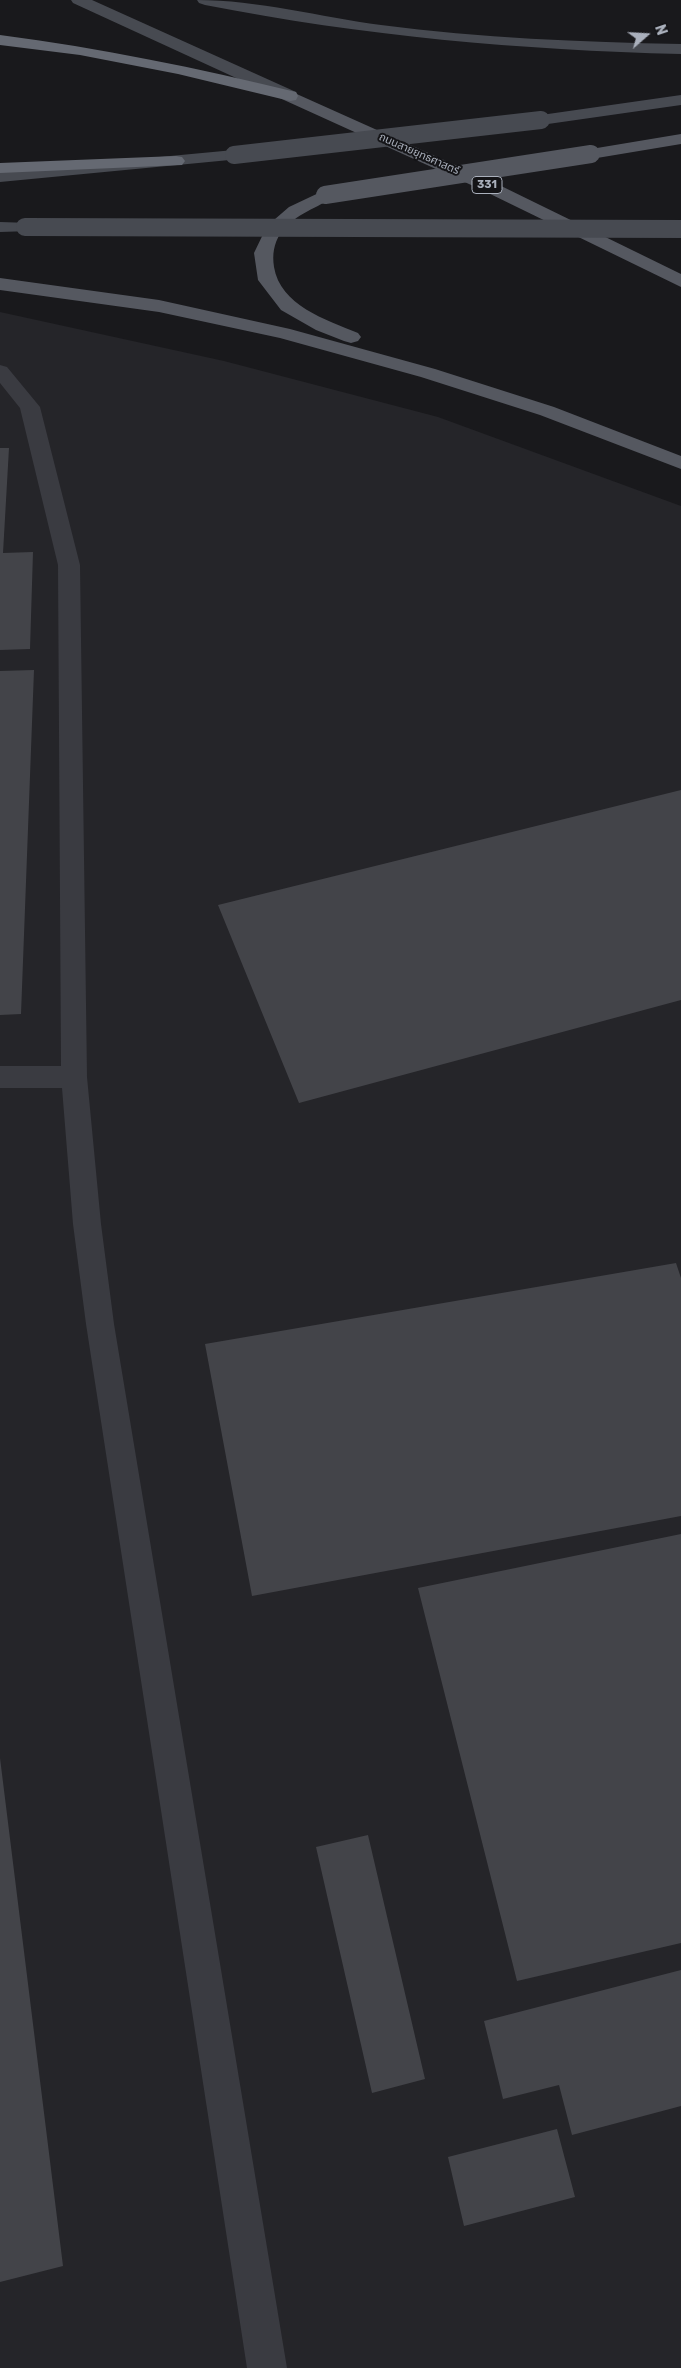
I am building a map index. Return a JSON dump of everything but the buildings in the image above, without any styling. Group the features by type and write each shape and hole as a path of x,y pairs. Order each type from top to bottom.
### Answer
{"highway":[{"path":"0,40 80,50 178,69 290,96"},
{"path":"0,168 176,161"}],"main road":[{"path":"79,0 290,96"},
{"path":"205,0 326,23 494,43 580,48 681,49"},
{"name":"ถนนสายยุทธศาสตร์","path":"290,96 494,188 616,246 681,280"},
{"path":"0,177 234,155 541,120 681,100"},
{"path":"681,139 325,195 295,211 274,230 263,253 267,280 288,306 323,326 681,463"},
{"path":"0,227 681,229"},
{"path":"0,284 159,306 283,333 428,372 547,411"}],"lane":[{"path":"0,371 30,407 69,565 74,1077 87,1224 100,1324 267,2368"},
{"path":"0,1076 74,1077"}],"shaded area":[{"path":"0,312 224,361 438,417 681,506 681,2368 0,2368"}]}
